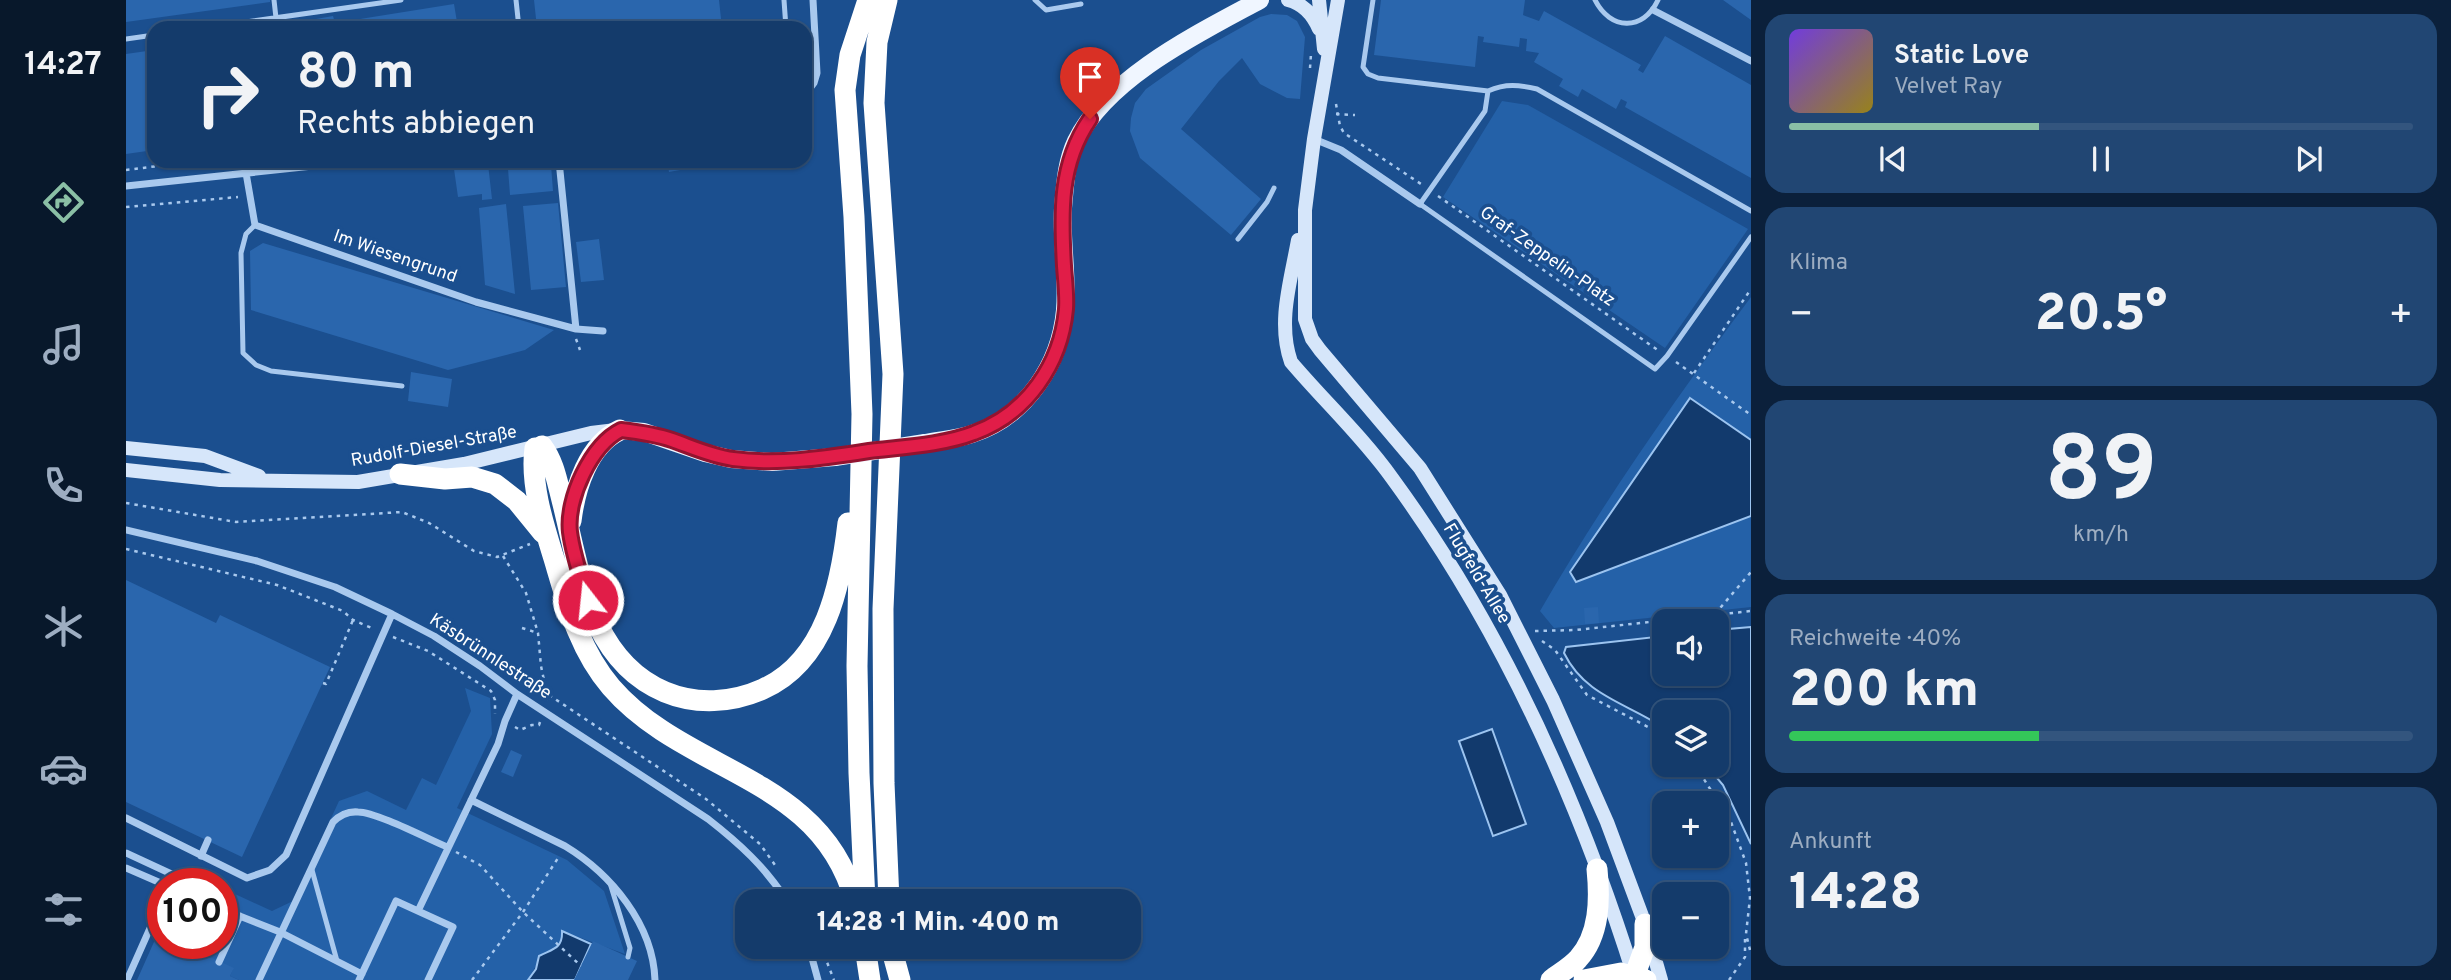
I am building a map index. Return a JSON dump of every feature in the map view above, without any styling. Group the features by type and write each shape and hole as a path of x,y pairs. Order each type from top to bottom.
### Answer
{"highway":[{"path":"864,889 857,666 862,414 854,217 845,90 850,55 868,0"},
{"path":"887,0 877,42 874,103 893,374 883,609 888,889"},
{"path":"538,447 553,467 582,582 601,633 619,660 632,673 658,689 694,700 728,700 765,688 797,665 826,620 834,601 844,559 853,470 853,435 862,414"},
{"path":"570,530 572,505 589,461 607,439 621,430"},
{"path":"538,447 533,471 541,542"},
{"path":"400,474 445,479 472,477 495,484 517,500 541,542 587,653 610,686 635,711 666,733 764,787 803,815 835,852 844,867 851,889"},
{"path":"1551,980 1578,959 1592,934 1600,898 1597,869"},
{"path":"1584,980 1612,974 1637,979 1645,947 1645,924"},
{"path":"868,959 871,980"},
{"path":"891,959 892,980"},
{"path":"894,959 900,980"}],"main road":[{"path":"621,430 644,432 731,459 772,462 835,457 925,443 972,434 994,424 1016,408 1047,374 1061,341 1066,307 1062,228 1065,183 1071,152 1083,129 1098,109 1142,69 1254,3 1269,0"},
{"path":"1288,0 1309,12 1323,37"},
{"name":"Flugfeld-Allee","path":"1319,0 1326,68"},
{"name":"Flugfeld-Allee","path":"1338,0 1314,139 1306,209 1284,320 1286,348 1291,362 1386,469 1476,607 1530,713 1597,869 1637,979"},
{"name":"Flugfeld-Allee","path":"1306,209 1304,305 1307,327 1312,339 1420,468 1500,595 1583,767 1645,924 1661,980"},
{"name":"Rudolf-Diesel-Straße","path":"126,470 220,480 358,482 464,464 592,433 621,430"},
{"path":"126,448 205,456 252,474 288,482"}],"street":[{"path":"812,85 817,73 813,0"},
{"path":"1653,10 1751,61"},
{"path":"1314,139 1341,150 1420,204"},
{"path":"126,186 294,168"},
{"path":"560,168 576,329"},
{"path":"246,173 256,225"},
{"name":"Im Wiesengrund","path":"256,225 476,302 576,329 603,331"},
{"name":"Käsbrünnlestraße","path":"126,530 257,561 335,587 392,614 469,658 517,694 718,826 746,849 780,889"},
{"path":"126,818 247,878 271,870 285,855 392,614"},
{"path":"418,911 498,744 517,694"},
{"path":"471,800 565,846 608,879 638,922 655,968 655,980"},
{"path":"259,980 332,822 346,813 356,811 447,847"},
{"path":"201,856 208,840"},
{"path":"126,853 158,868"},
{"path":"126,868 147,877"},
{"path":"219,962 240,916 280,932 337,961 360,977 396,901 453,927 428,980"},
{"path":"127,980 147,935"},
{"path":"812,959 818,980"}],"lane":[{"path":"274,0 276,18"},
{"path":"254,21 401,0"},
{"path":"516,0 518,21"},
{"path":"783,0 785,21"},
{"path":"1035,0 1046,10 1082,4"},
{"path":"1373,0 1363,67 1368,75 1488,91 1500,85 1537,89 1751,211"},
{"path":"1595,0 1607,17 1626,24 1646,17 1658,0"},
{"path":"126,39 147,36"},
{"path":"1488,91 1485,111 1420,204 1655,369 1751,237"},
{"path":"1238,239 1267,202 1274,188"},
{"path":"256,225 246,233 241,253 243,353 256,365 271,371 402,386"},
{"path":"311,869 337,961"},
{"path":"608,879 630,948 628,957"}],"path":[{"path":"1310,68 1312,47"},
{"name":"Graf-Zeppelin-Platz","path":"1355,115 1336,114 1344,133 1430,190 1751,415"},
{"path":"126,170 147,167"},
{"path":"126,207 250,196"},
{"path":"1693,374 1751,289"},
{"path":"126,503 236,522 402,512 429,523 474,551 498,557 541,542"},
{"path":"126,549 277,585 343,611 353,620 428,650 491,691 495,700 494,713 520,730 539,725 547,712"},
{"path":"503,556 526,593 538,633 541,666 549,695 556,702"},
{"path":"1719,609 1751,572"},
{"path":"1729,613 1751,611"},
{"path":"323,682 326,684 353,620"},
{"path":"1535,631 1652,621"},
{"path":"522,628 538,633"},
{"path":"1542,641 1555,650 1587,695 1652,730"},
{"path":"1703,777 1731,822 1746,863 1750,898 1745,957 1729,980"},
{"path":"472,980 523,912 565,846"},
{"path":"447,847 480,865 523,912 581,966"},
{"path":"1746,934 1751,954"},
{"path":"826,959 834,980"}],"shaded area":[{"path":"1502,101 1528,105 1748,229 1665,348 1443,197"},
{"path":"1751,297 1751,607 1652,609 1652,618 1554,628 1540,611 1589,530 1695,373"},
{"path":"1690,398 1751,440 1751,516 1576,582 1570,572"},
{"path":"1751,627 1751,844 1729,798 1729,791 1726,791 1716,777 1729,777 1729,700 1652,700 1652,720 1595,689 1573,668 1564,653 1566,647 1652,637 1652,686 1729,686 1729,629"},
{"path":"465,688 490,698 492,734 457,808 567,860 604,891 625,954 562,931 562,938 554,951 544,955 528,980 239,980 230,976 233,969 213,959 238,959 238,895 272,911 293,901 339,801 367,791 406,810 422,778 436,785 471,711"},
{"path":"1492,729 1526,824 1493,836 1459,741"},
{"path":"562,931 591,944 575,980 528,980 536,969 539,956 559,945"}],"building":[{"path":"126,0 270,0 270,2 126,22"},
{"path":"534,0 719,0 721,21 536,21"},
{"path":"1381,0 1525,0 1523,15 1539,21 1544,11 1641,65 1638,70 1643,73 1665,36 1751,85 1751,178 1625,107 1627,102 1621,99 1616,109 1582,89 1578,97 1559,86 1563,79 1534,62 1539,53 1526,51 1527,39 1520,38 1519,47 1483,42 1484,37 1478,36 1475,67 1374,55"},
{"path":"1723,0 1751,0 1751,20"},
{"path":"454,4 457,21 348,21"},
{"path":"1271,14 1287,15 1297,21 1305,37 1300,99 1287,98 1260,84 1242,58 1219,81 1181,129 1261,199 1231,235 1140,158 1130,131 1131,118 1135,103 1146,89 1201,50 1260,17"},
{"path":"333,16 334,21 305,21"},
{"path":"147,51 147,151 126,154 126,54"},
{"path":"488,168 492,199 482,200 482,194 458,197 454,169"},
{"path":"551,168 553,191 510,195 508,169"},
{"path":"668,168 691,168 669,172"},
{"path":"558,203 566,287 531,290 523,206"},
{"path":"506,204 515,294 485,285 479,208"},
{"path":"599,239 604,280 581,282 576,242"},
{"path":"263,243 554,330 525,350 448,370 251,310 250,251"},
{"path":"411,372 452,379 448,407 408,401"},
{"path":"126,580 216,623 220,615 330,667 242,857 126,802"},
{"path":"1598,607 1599,623 1585,624 1584,608"},
{"path":"511,750 522,755 513,777 501,772"},
{"path":"593,941 637,961 628,980 574,980"},
{"path":"147,958 215,959 234,968 230,976 239,980 137,980"}],"route":[{"path":"588,600 570,530 572,505 589,461 607,439 621,430 644,432 731,459 772,462 835,457 972,434 994,424 1016,408 1047,374 1061,341 1066,307 1062,228 1067,167 1077,139 1090,119"}]}
